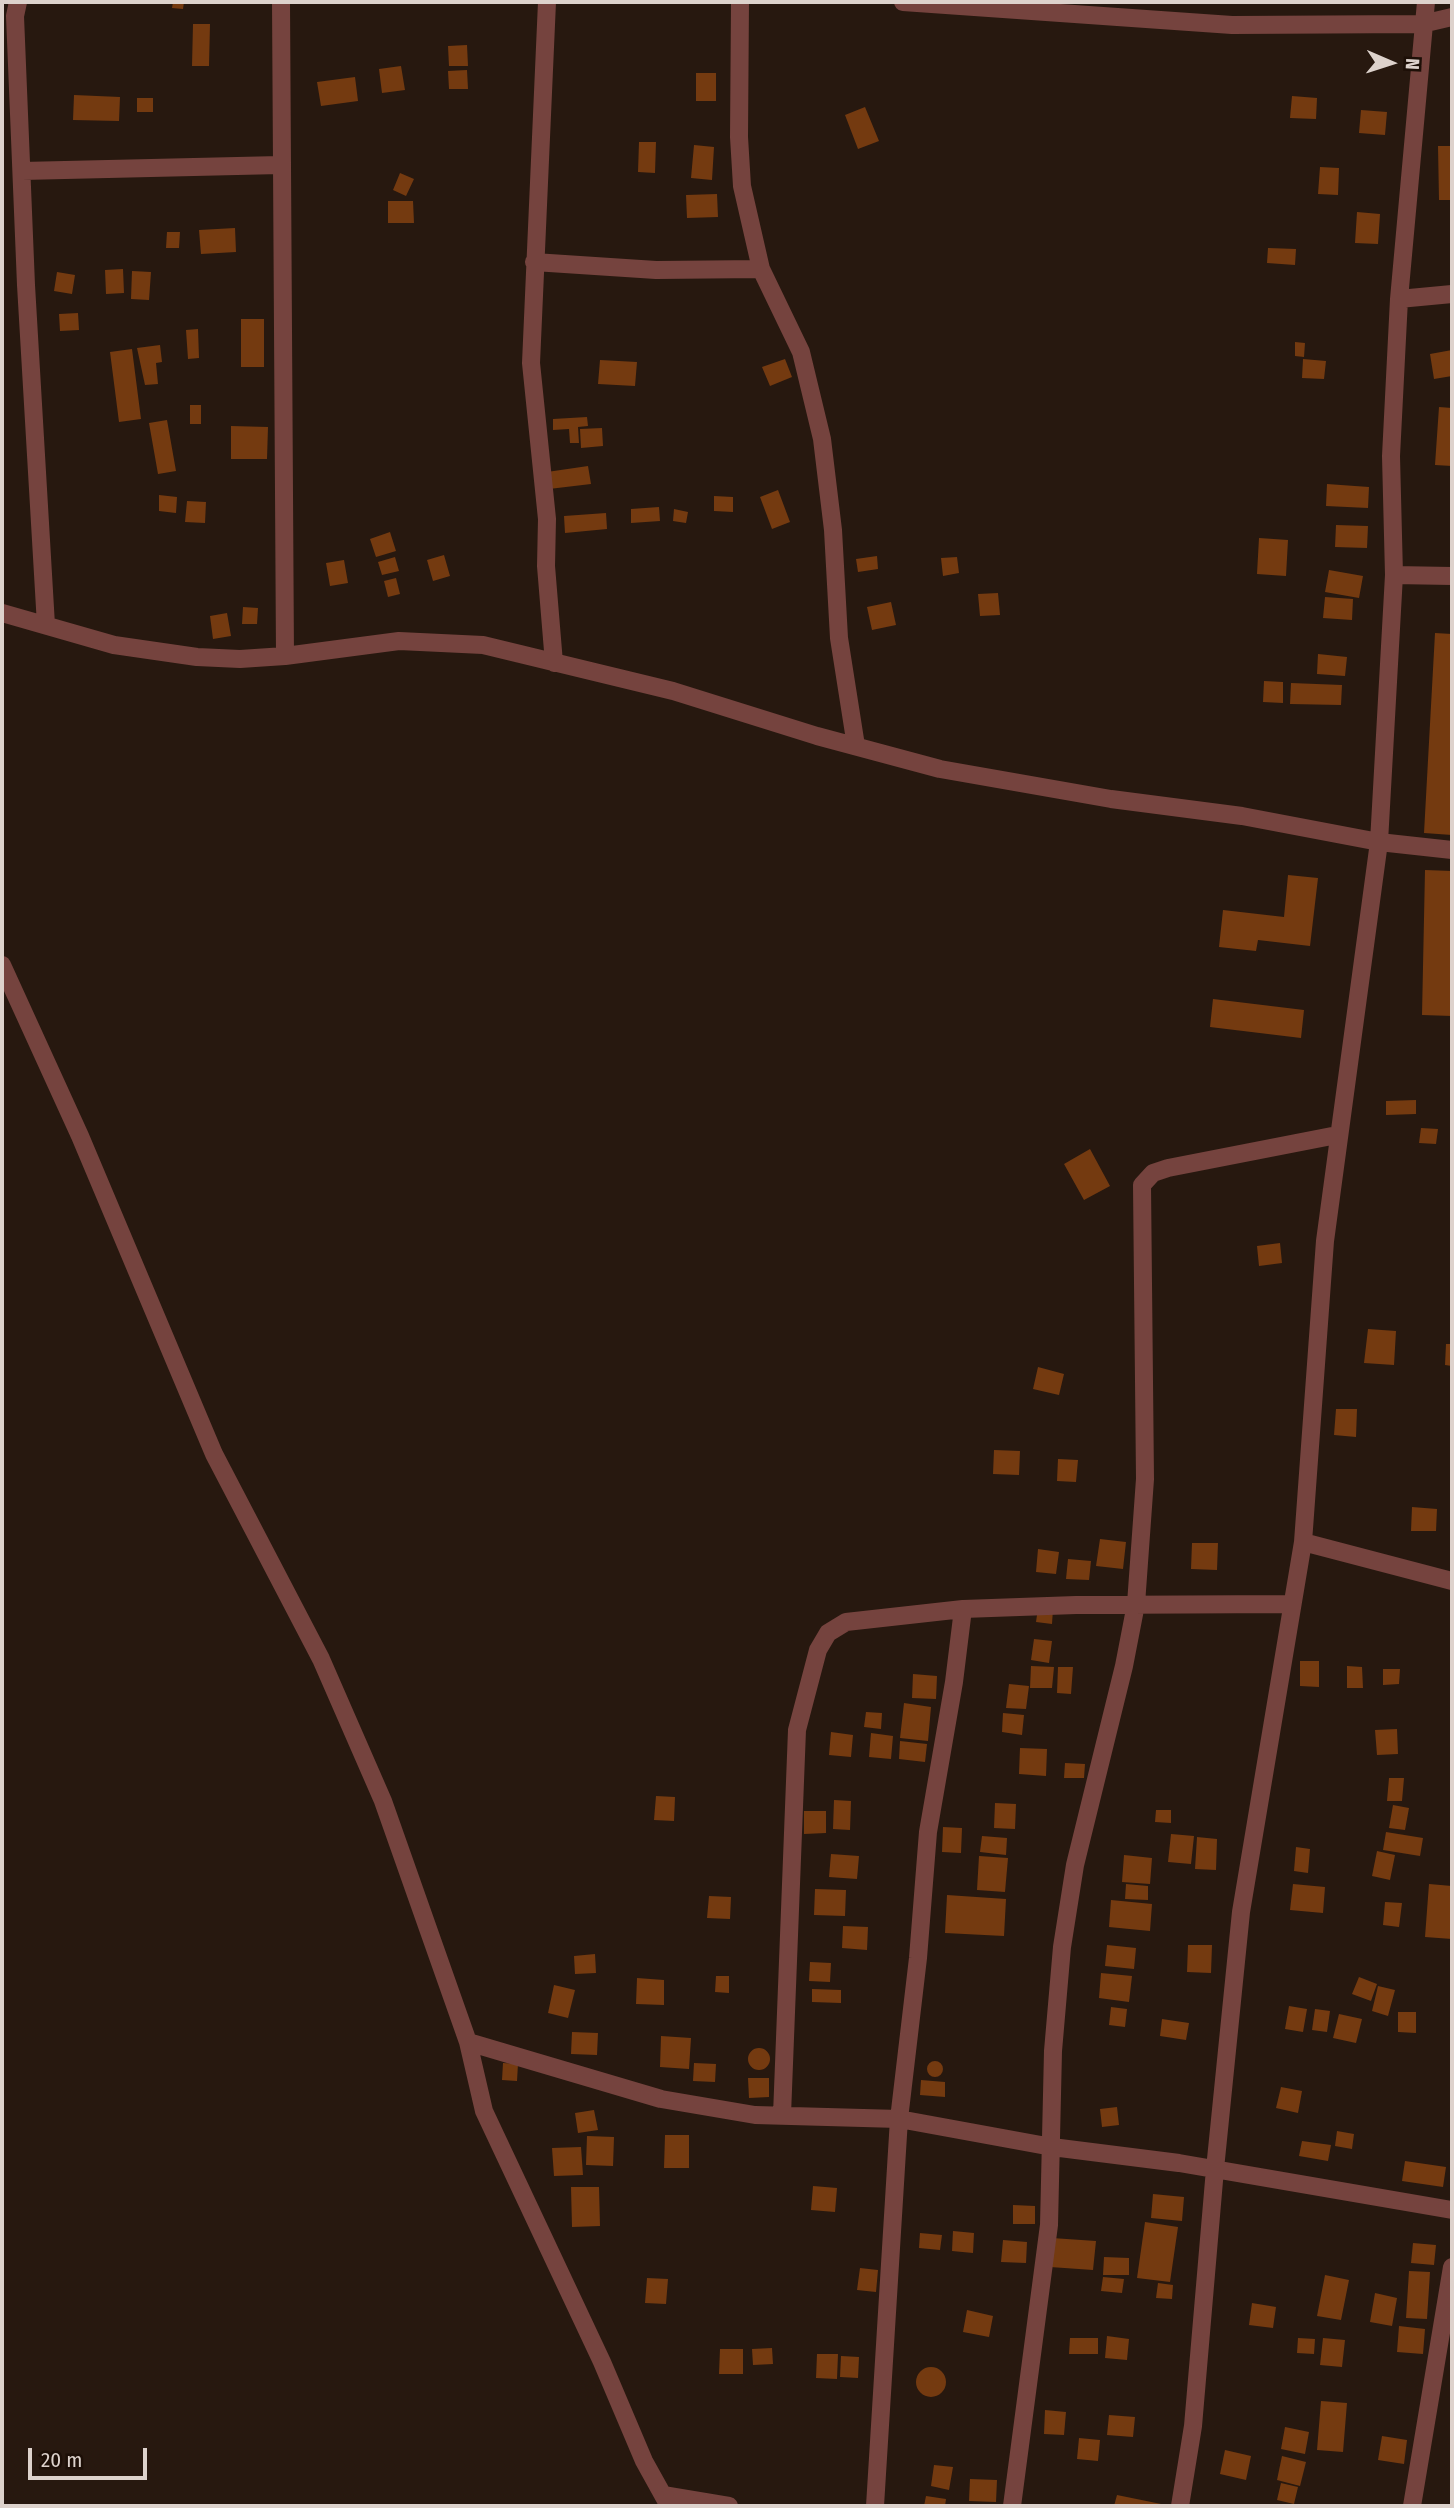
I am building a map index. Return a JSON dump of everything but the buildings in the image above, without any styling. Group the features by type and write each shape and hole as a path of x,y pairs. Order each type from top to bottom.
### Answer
{"street":[{"path":"18,2 22,172 46,625"},
{"path":"281,2 280,165 286,407 285,656"},
{"path":"547,2 531,363 547,519 546,566 554,663"},
{"path":"740,2 738,137 742,186 761,269 801,352 822,439 833,530 839,638 856,746"},
{"path":"904,2 1232,24 1422,24 1452,17"},
{"path":"1180,2506 1193,2426 1241,1912 1303,1542 1325,1241 1337,1135 1379,842 1394,575 1391,456 1399,299 1426,2"},
{"path":"22,172 280,165"},
{"path":"534,262 656,270 761,269"},
{"path":"1399,299 1452,293"},
{"path":"1394,575 1452,576"},
{"path":"2,612 114,645 197,657 285,656 399,641 483,645 673,691 940,769 1111,799 1242,816 1379,842 1452,850"},
{"path":"2,965 80,1136 214,1454 326,1671 383,1801 468,2042 484,2111 602,2362 644,2461 666,2500 729,2506"},
{"path":"1012,2506 1049,2225 1053,2051 1062,1947 1070,1892 1136,1604 1145,1479 1142,1185 1153,1173 1168,1168 1337,1135"},
{"path":"1303,1542 1452,1581"},
{"path":"782,2115 797,1730 818,1650 828,1633 846,1622 963,1609 1136,1604 1292,1604"},
{"path":"875,2506 899,2119 918,1958 928,1832 963,1609"},
{"path":"468,2042 661,2099 755,2115 899,2119 1052,2147 1215,2169 1452,2210"},
{"path":"1412,2506 1452,2267"}]}
